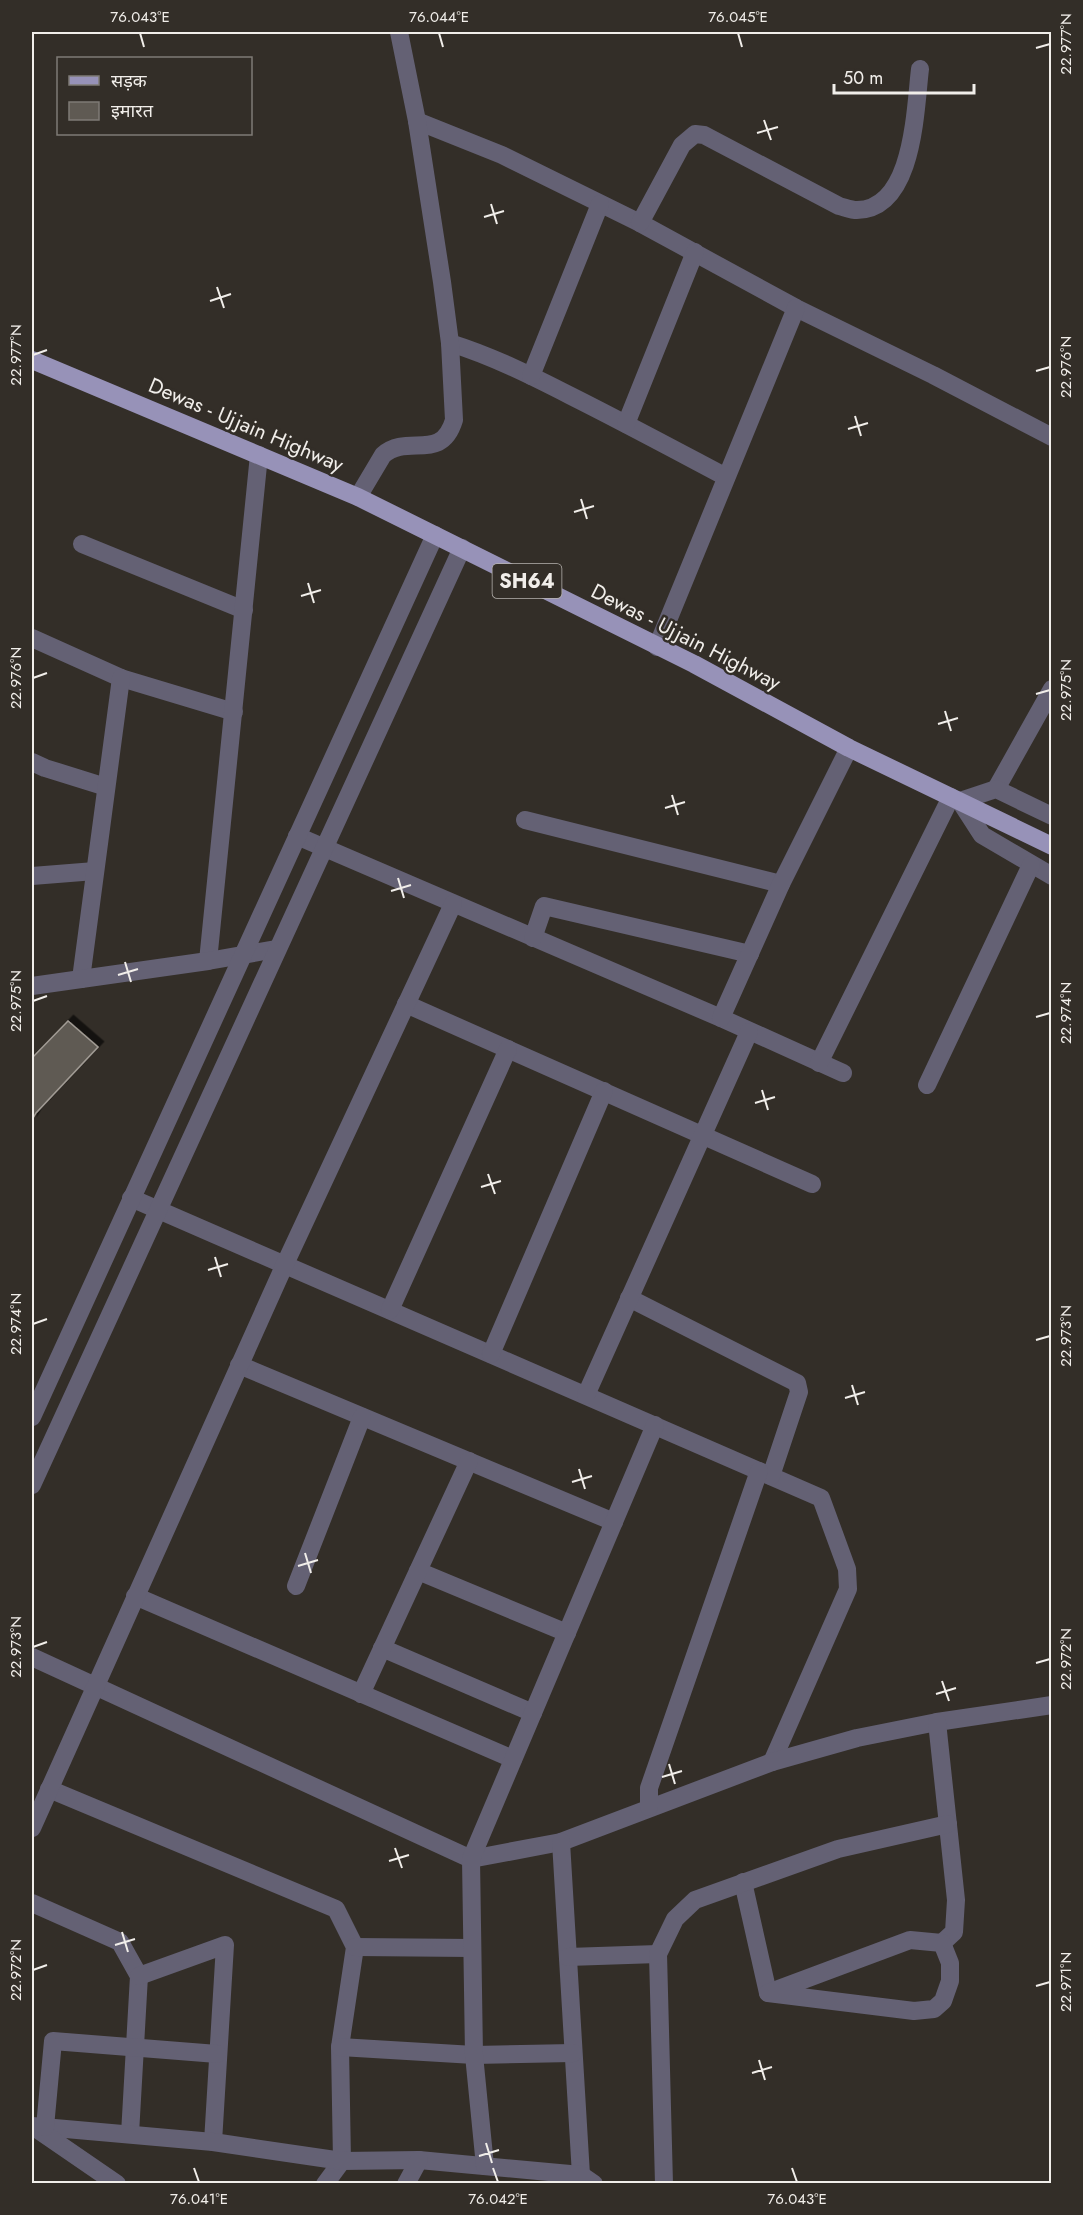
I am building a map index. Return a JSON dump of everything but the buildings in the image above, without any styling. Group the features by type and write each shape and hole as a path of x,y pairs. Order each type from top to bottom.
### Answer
{"main road":[{"name":"Dewas - Ujjain Highway","path":"32,360 358,497 657,646 849,748 1052,846"}],"street":[{"path":"358,497 383,454 389,450 435,444 451,432 454,420 450,343 417,121 399,32"},
{"path":"640,223 682,145 695,135 704,135 838,206 856,210 881,202 896,186 906,165 920,69"},
{"path":"417,121 502,155 640,223 796,308 933,375 1052,437"},
{"path":"531,376 600,204"},
{"path":"626,424 695,252"},
{"path":"657,646 796,308"},
{"path":"450,343 475,351 531,376 726,477"},
{"path":"208,961 259,455"},
{"path":"32,1417 435,536"},
{"path":"82,544 244,610"},
{"path":"32,1485 462,548"},
{"path":"32,638 121,678 234,712"},
{"path":"81,979 121,678"},
{"path":"996,789 1052,689"},
{"path":"721,1018 781,884 849,748"},
{"path":"36,767 106,787"},
{"path":"819,1063 955,799 996,789 1052,816"},
{"path":"955,799 982,835 1052,876"},
{"path":"525,820 781,884"},
{"path":"297,836 843,1072"},
{"path":"927,1085 1031,865"},
{"path":"32,876 96,871"},
{"path":"32,1828 285,1264 453,904"},
{"path":"533,938 544,906 750,954"},
{"path":"32,986 276,949"},
{"path":"406,1004 812,1184"},
{"path":"586,1395 748,1032"},
{"path":"390,1310 508,1049"},
{"path":"491,1354 604,1091"},
{"path":"131,1198 821,1498 848,1569 848,1589 772,1762"},
{"path":"629,1298 797,1383 799,1392 765,1473 649,1788 650,1807"},
{"path":"239,1365 614,1522"},
{"path":"296,1586 362,1417"},
{"path":"485,2166 474,2055 471,1859 655,1425"},
{"path":"361,1694 469,1461"},
{"path":"418,1570 567,1633"},
{"path":"135,1596 513,1760"},
{"path":"382,1648 533,1713"},
{"path":"32,1658 471,1859 561,1842 772,1762 857,1738 937,1722 1052,1705"},
{"path":"768,1993 910,1940 942,1943 954,1932 956,1900 937,1722"},
{"path":"49,1789 336,1909 355,1947 340,2047 342,2161 326,2184"},
{"path":"664,2184 658,1954 675,1919 695,1900 743,1882 838,1849 948,1824"},
{"path":"35,2127 213,2142 342,2161 419,2160 485,2166 584,2181 573,2053 561,1842"},
{"path":"743,1882 768,1993"},
{"path":"32,1903 120,1942 139,1976 130,2134"},
{"path":"768,1993 914,2011 934,2010 943,2001 950,1981 950,1963 942,1943"},
{"path":"139,1976 225,1945 213,2142"},
{"path":"355,1947 472,1948"},
{"path":"568,1957 658,1954"},
{"path":"35,2127 53,2041 217,2054"},
{"path":"340,2047 474,2055 573,2053"},
{"path":"35,2127 117,2184"},
{"path":"406,2184 419,2160"}]}
